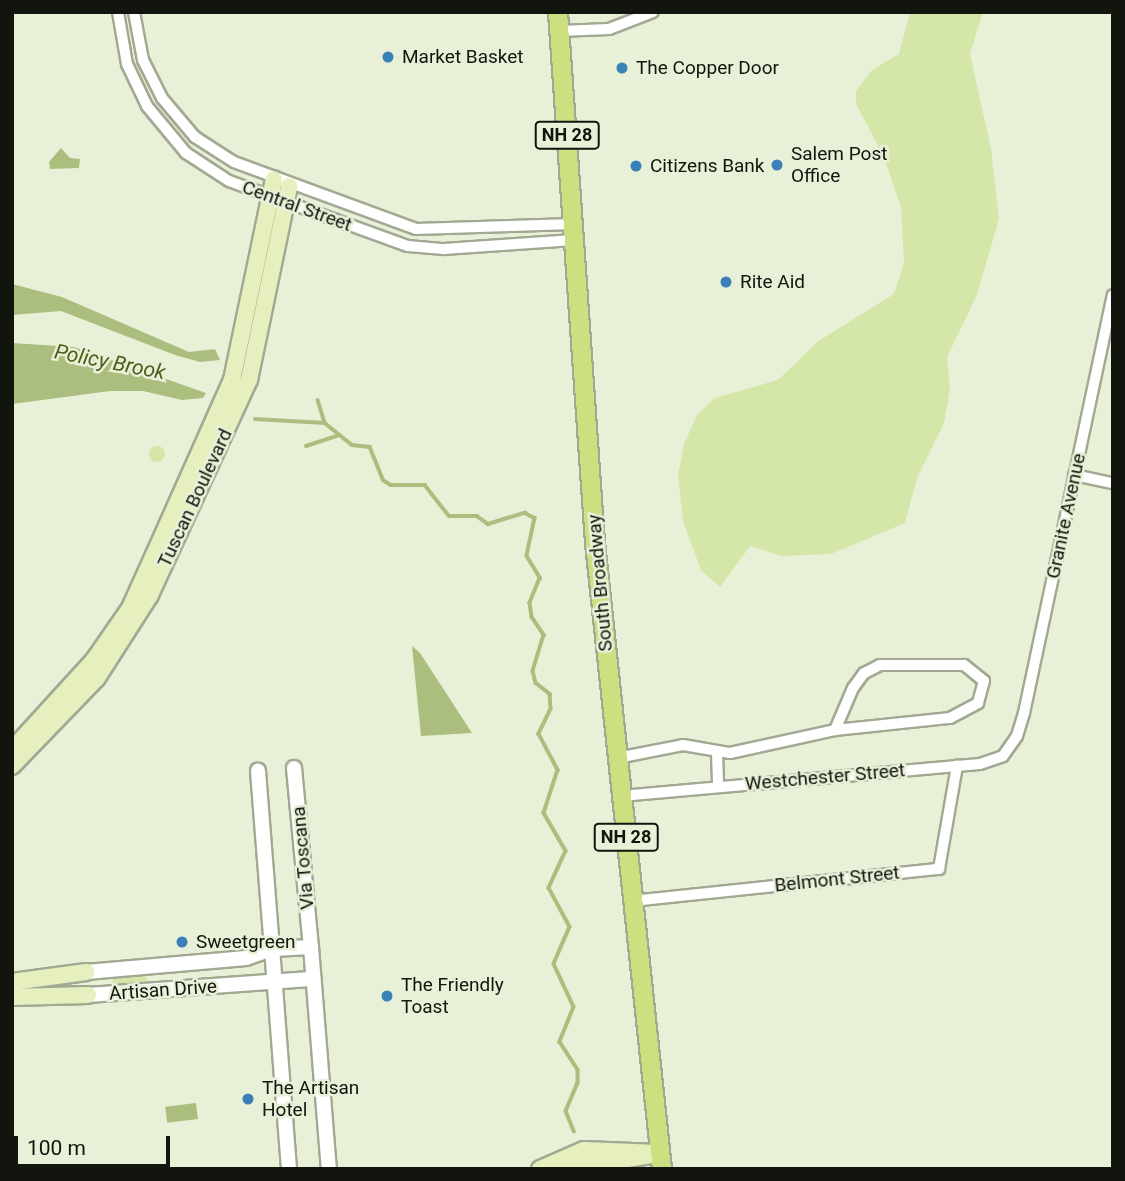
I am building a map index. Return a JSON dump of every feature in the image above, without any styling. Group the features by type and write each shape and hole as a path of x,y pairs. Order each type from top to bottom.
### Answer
{"main road":[{"name":"South Broadway","path":"558,12 594,543 658,1164"},
{"name":"Tuscan Boulevard","path":"12,750 73,687 130,608 232,380 269,196 282,182"},
{"name":"Tuscan Boulevard","path":"12,766 97,678 150,595 249,380 285,202 282,182"},
{"name":"Artisan Drive","path":"12,982 86,972"},
{"name":"Artisan Drive","path":"12,997 88,995"},
{"path":"540,1169 584,1150 658,1164"},
{"path":"568,1169 634,1161 658,1164"}],"street":[{"name":"Central Street","path":"118,12 133,78 165,131 213,172 390,241 426,249 574,232"},
{"name":"Central Street","path":"134,12 143,60 175,116 215,152 282,182 416,229 574,232"},
{"path":"559,31 609,29 634,14 653,12"},
{"name":"Granite Avenue","path":"1017,736 1113,295"},
{"path":"1074,475 1113,483"},
{"path":"617,758 683,745 717,753 835,730 961,714 982,697 984,681 964,665 880,665 864,673 853,688 835,730"},
{"name":"Westchester Street","path":"621,796 992,762 1003,756 1017,736"},
{"path":"717,753 719,787"},
{"name":"Belmont Street","path":"632,901 939,869 957,766"},
{"name":"Via Toscana","path":"295,768 330,1169"},
{"name":"Via Toscana","path":"258,771 289,1169"},
{"path":"272,949 311,947"},
{"name":"Artisan Drive","path":"86,972 246,958 272,949"},
{"name":"Artisan Drive","path":"88,995 313,979"}],"shaded area":[{"path":"910,12 983,12 970,54 991,149 999,219 977,295 947,357 950,389 944,423 917,478 905,523 831,554 781,556 750,546 720,587 701,570 683,521 678,475 684,444 697,415 715,398 778,380 817,342 894,294 904,263 901,207 883,155 856,104 856,91 872,70 899,54"},
{"path":"157,446 165,454 157,462 149,454"},
{"path":"146,973 147,985 113,988 112,976"}],"water":[{"path":"61,148 70,158 80,159 79,168 50,169 49,162"},
{"path":"12,284 62,297 189,352 215,349 220,360 200,362 175,355 61,311 12,315"},
{"path":"12,343 74,347 206,393 203,398 182,400 143,391 110,391 12,404"},
{"path":"412,646 420,653 472,733 421,736"},
{"path":"196,1103 198,1119 167,1123 165,1107"}],"waterway":[{"path":"318,400 325,423"},
{"name":"Policy Brook","path":"255,419 325,423 352,445 370,447 383,480 391,485 425,485 449,516 477,516 488,524 525,513 535,518 527,556 540,578 530,603 532,617 544,635 533,671 536,683 550,694 551,709 539,734 558,770 544,813 566,851 549,888 570,927 554,964 574,1007 560,1042 578,1070 578,1083 566,1111 574,1131"},
{"path":"306,446 337,436"}],"place":[{"name":"Market Basket","path":"388,57"},
{"name":"The Copper Door","path":"622,68"},
{"name":"Salem Post Office","path":"777,165"},
{"name":"Citizens Bank","path":"636,166"},
{"name":"Rite Aid","path":"726,282"},
{"name":"Sweetgreen","path":"182,942"},
{"name":"The Friendly Toast","path":"387,996"},
{"name":"The Artisan Hotel","path":"248,1099"}]}
